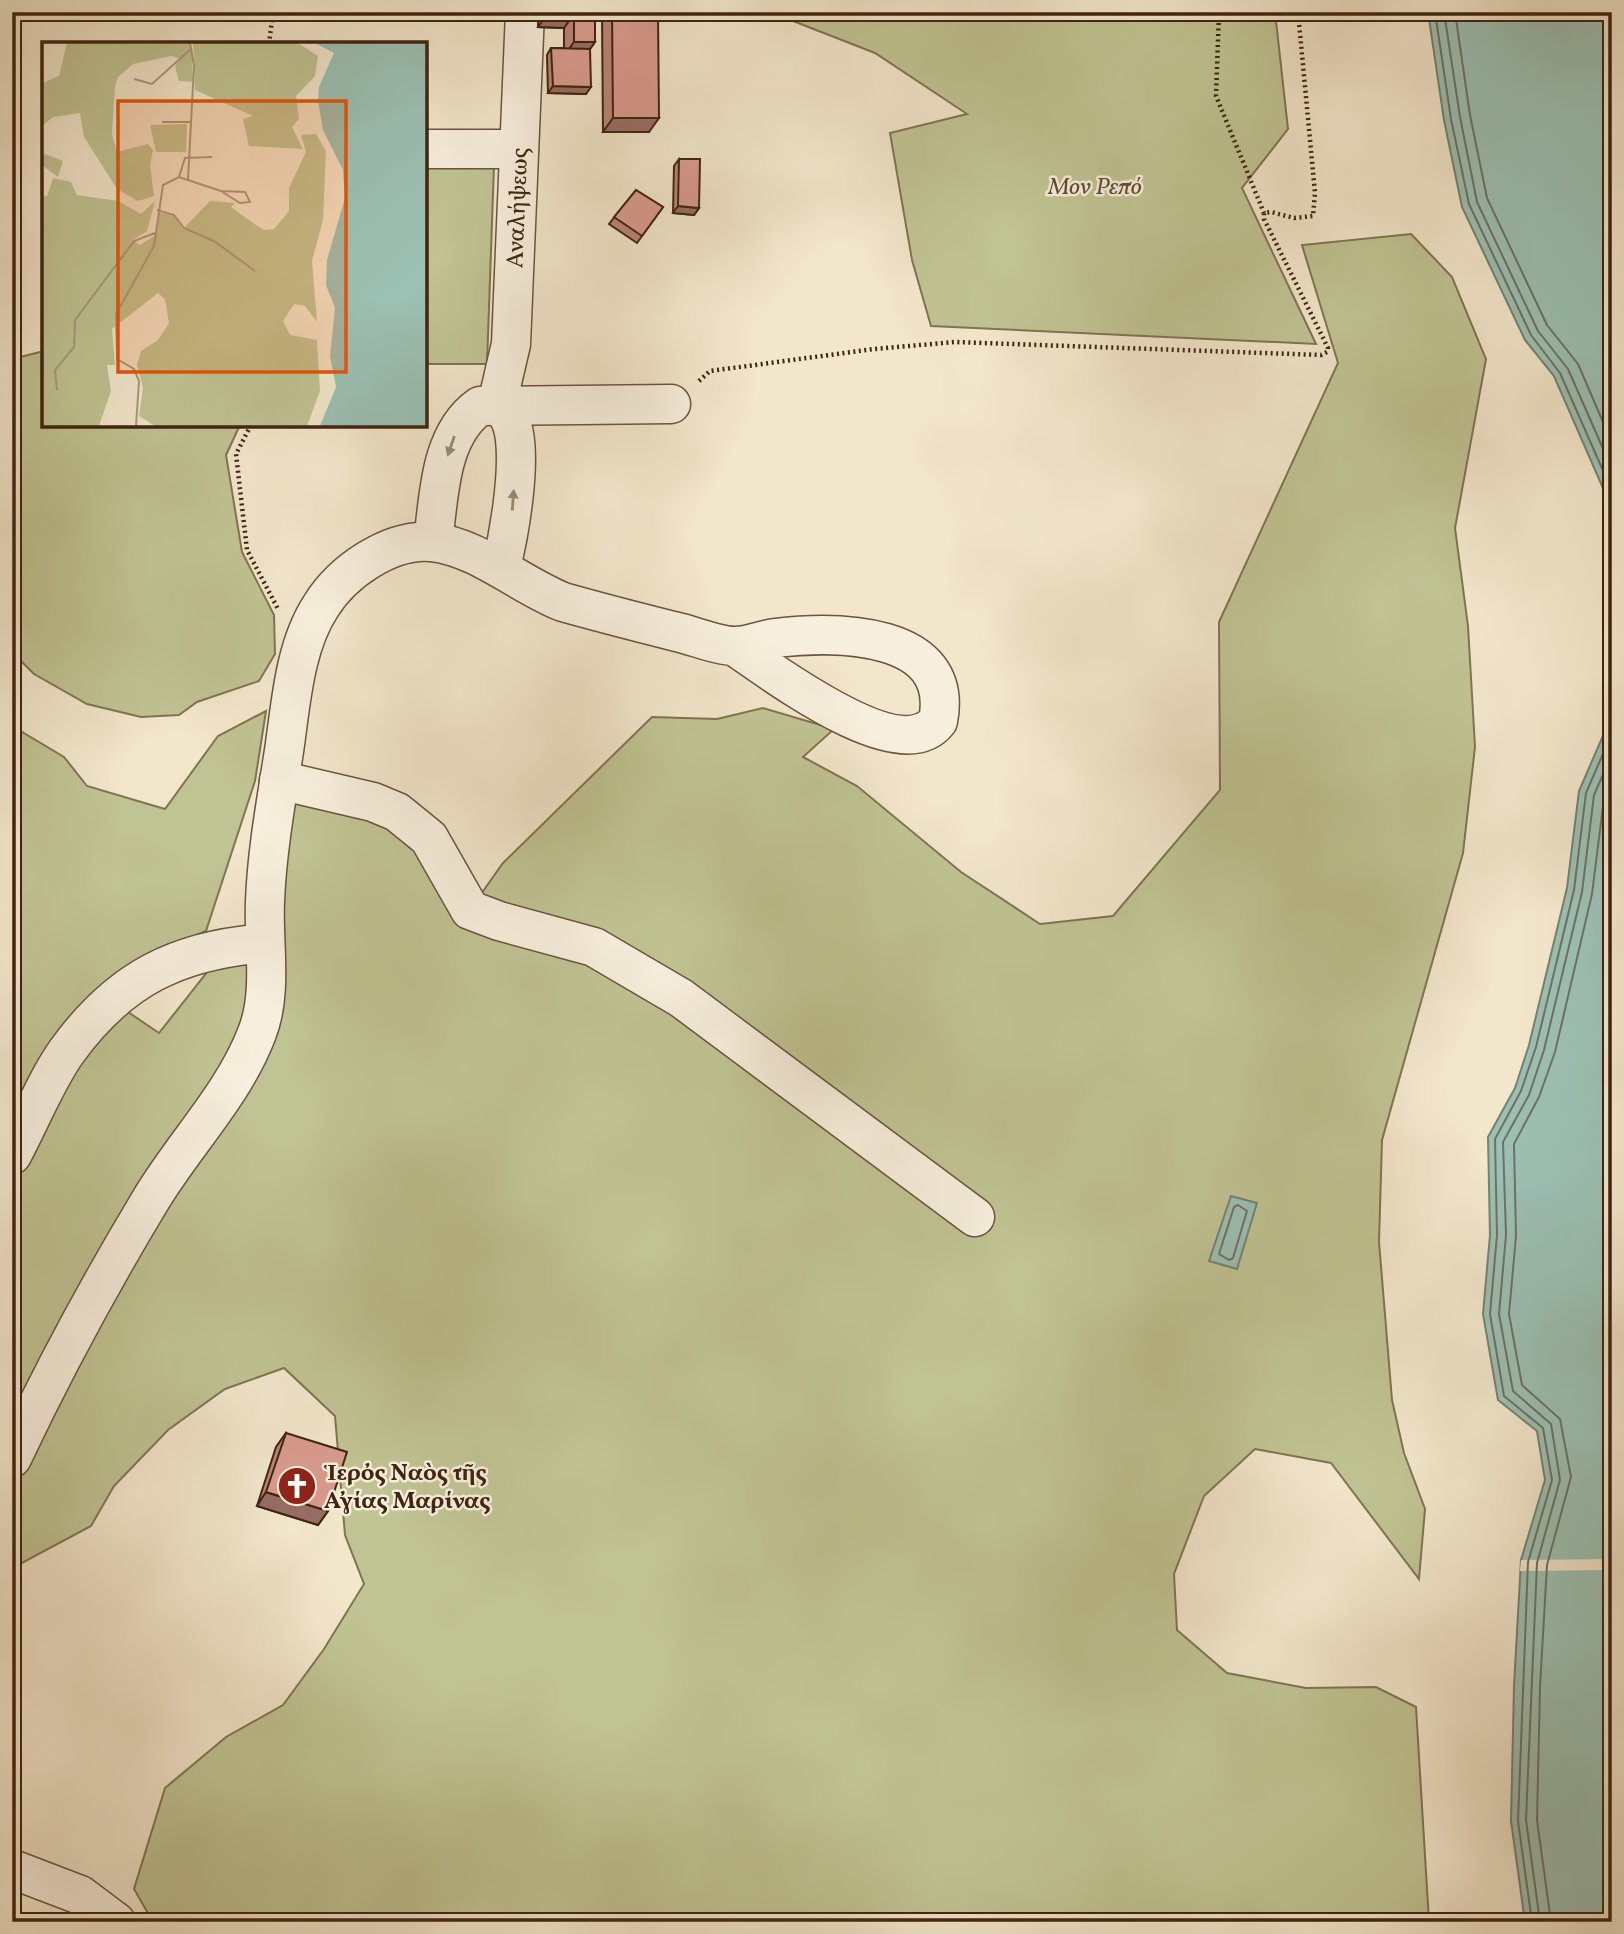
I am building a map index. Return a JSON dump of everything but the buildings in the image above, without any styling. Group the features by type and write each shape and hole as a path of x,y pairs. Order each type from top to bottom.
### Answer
{"street":[{"name":"Αναλήψεως","path":"497,404 511,344 525,12"},
{"path":"427,149 519,149"},
{"path":"497,404 509,416 515,435 513,503 501,567"},
{"path":"433,542 443,475 452,440 466,416 480,406 671,404"},
{"path":"12,1458 150,1200 236,1076 257,1034 266,1004 267,858 302,652 321,604 346,576 373,558 411,542 433,542 501,567 536,592 563,602 734,646 830,708 868,727 900,733 922,733 938,721 936,681 928,667 908,650 854,638 823,635 774,638 734,646"},
{"path":"279,780 373,802 397,812 429,838 470,910 594,947 681,998 975,1217"},
{"path":"12,1155 66,1052 113,1000 150,974 181,957 220,946 265,943"},
{"path":"12,1869 80,1895 116,1922"}],"path":[{"path":"270,42 273,12"},
{"path":"671,404 710,371 874,349 955,342 1321,355 1328,348 1264,219 1264,213 1216,96 1219,12"},
{"path":"1264,213 1271,212 1294,218 1313,216 1315,193 1298,12"},
{"path":"250,427 236,454 247,550 278,609 313,620"}],"green space":[{"name":"Μον Ρεπό","path":"770,12 1275,12 1288,129 1242,188 1316,344 931,326 912,260 890,133 967,114 875,53"},
{"path":"494,166 487,364 427,364 427,167"},
{"path":"1411,234 1452,277 1486,359 1455,528 1468,626 1475,747 1463,853 1382,1140 1379,1242 1392,1400 1404,1453 1425,1509 1419,1579 1331,1463 1255,1449 1204,1496 1174,1574 1177,1630 1227,1673 1306,1688 1376,1687 1416,1707 1429,1922 153,1922 134,1889 165,1788 226,1737 283,1705 324,1649 364,1584 345,1535 335,1416 284,1368 225,1389 168,1430 114,1486 91,1526 18,1565 12,1574 12,726 64,757 87,786 165,809 218,736 266,711 255,781 206,931 172,946 103,995 159,1033 212,966 274,954 286,797 396,824 464,918 503,863 652,717 717,719 763,708 834,729 803,757 857,786 961,872 1040,924 1113,916 1220,790 1219,622 1338,363 1302,245"},
{"path":"42,352 42,427 239,427 226,455 242,552 274,615 275,654 259,681 197,702 179,715 141,717 87,704 34,674 12,652 12,359"}],"water":[{"path":"1428,12 1612,12 1612,570 1606,495 1554,376 1525,340 1462,207 1444,120"},
{"path":"1612,715 1612,1922 1525,1922 1511,1821 1514,1686 1521,1560 1545,1480 1537,1431 1498,1400 1483,1314 1490,1235 1488,1137 1515,1088 1529,1045 1567,888 1579,791"},
{"path":"1231,1196 1257,1203 1237,1269 1209,1261"}],"pier":[{"path":"1612,1559 1612,1570 1520,1571 1521,1560"}],"place":[{"name":"Ἱερὀς Ναὸς τῆς Ἀγίας Μαρίνας","path":"297,1486"}]}
